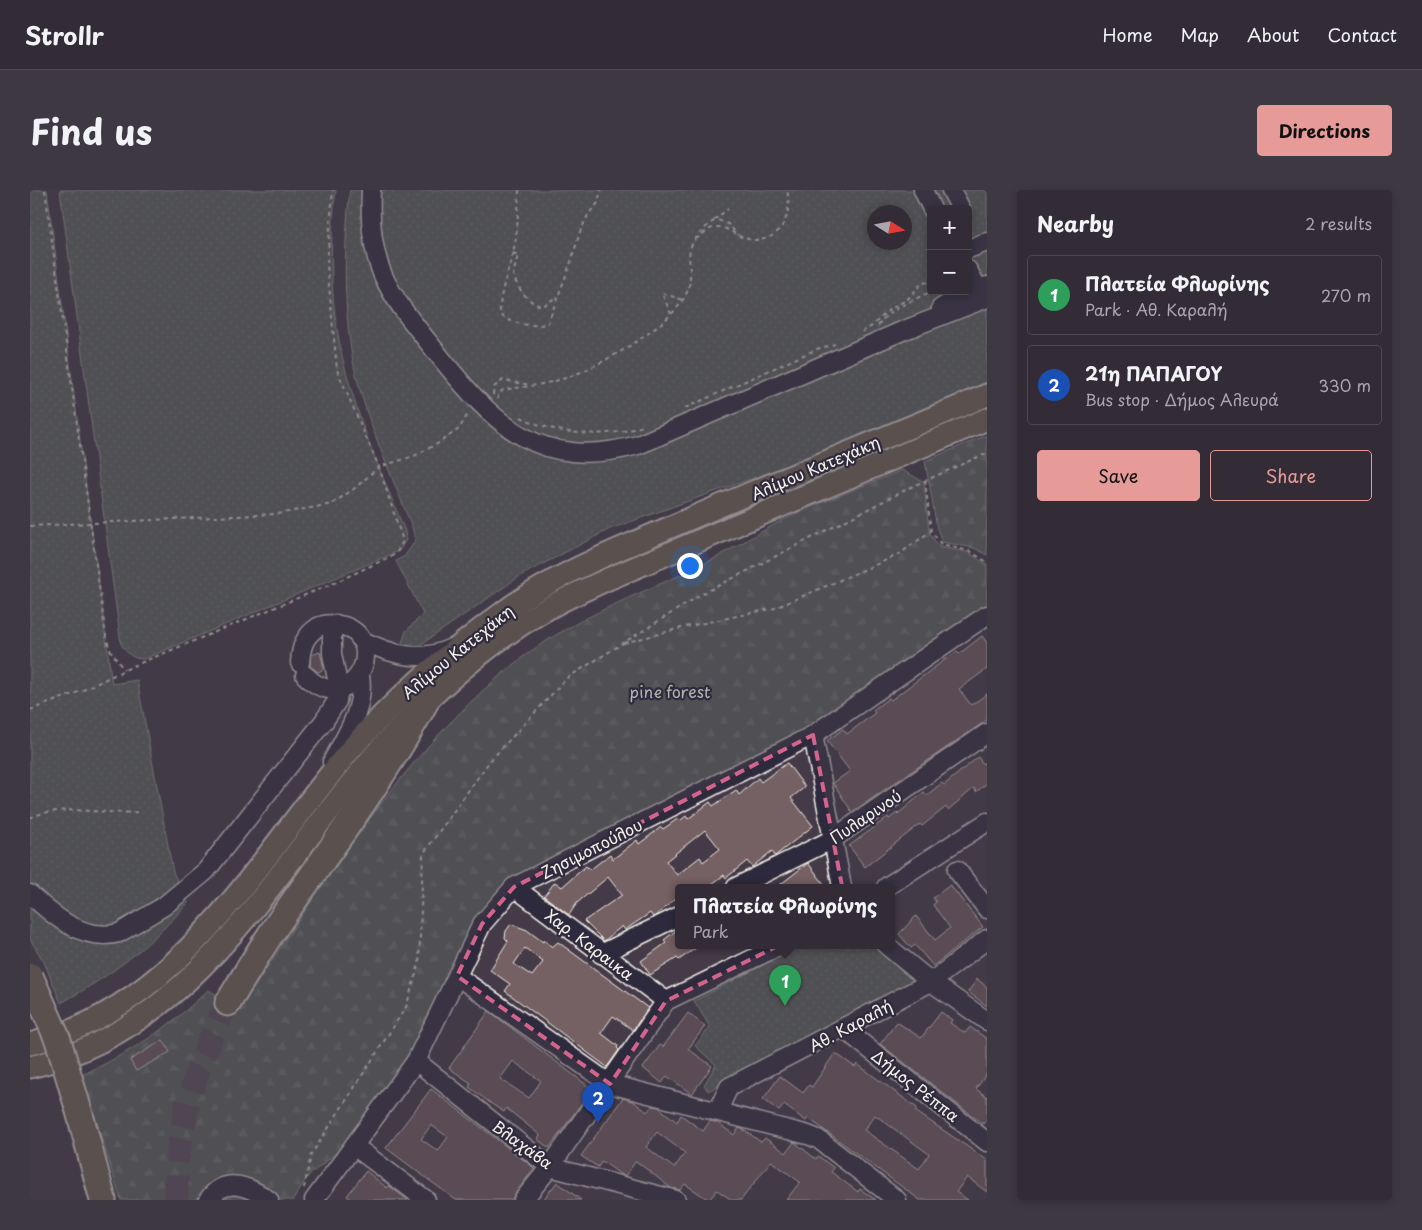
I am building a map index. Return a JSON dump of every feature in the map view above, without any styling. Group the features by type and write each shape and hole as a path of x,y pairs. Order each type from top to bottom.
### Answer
{"highway":[{"path":"228,1003 279,921 336,842 406,737 426,701"},
{"path":"30,976 58,1040 86,1200"},
{"path":"30,1013 53,1077 72,1118 103,1200"}],"main road":[{"name":"Αλίμου Κατεχάκη","path":"30,1044 74,1031 100,1018 163,975 209,928 352,748 412,684 461,644 522,599 591,562 987,395"},
{"name":"Αλίμου Κατεχάκη","path":"30,1066 82,1051 109,1038 177,992 226,942 354,780 426,701 494,646 550,607 708,535 987,419"}],"street":[{"path":"371,190 370,221 373,248 390,290 405,313 486,401 501,424 537,443 590,453 616,451 638,445 902,331 976,293"},
{"path":"924,190 930,205"},
{"path":"951,190 959,205"},
{"path":"972,248 987,242"},
{"name":"Ζησιμοπούλου","path":"309,1196 354,1146 416,1061 482,924 514,887 812,735 987,615"},
{"path":"360,675 354,681 339,689 323,688 313,683 302,669 301,647 308,634 321,626 336,624 350,629 361,640 399,656 424,657 440,654 461,644"},
{"path":"30,894 40,904 75,928 102,935 119,933 164,906 206,871 324,722 337,701 339,689 332,654 332,634 336,624"},
{"path":"314,796 355,721 361,701 360,675 365,662 365,650 361,640"},
{"name":"Πυλαρινού","path":"742,884 831,840 987,734"},
{"path":"812,735 831,840 841,884"},
{"path":"891,884 987,822"},
{"path":"957,870 987,909"},
{"name":"Χαρ. Καραικα","path":"514,887 666,1001"},
{"path":"602,954 675,918"},
{"name":"Αθ. Καραλή","path":"718,1110 729,1087 844,1029 931,982 987,938"},
{"path":"522,1200 550,1167 610,1084 666,1001 773,949"},
{"path":"891,949 931,982 987,1021"},
{"path":"456,976 610,1084 718,1110 818,1139 897,1200"},
{"name":"Δήμος Ρέππα","path":"844,1029 987,1142"},
{"name":"Βλαχάβα","path":"416,1061 550,1167 676,1200"},
{"path":"354,1146 426,1200"},
{"path":"208,1200 220,1188 234,1184 247,1187 269,1200"}],"path":[{"path":"45,190 106,636 110,650 124,670"},
{"path":"30,710 81,691 124,670 334,583 396,554 403,541 379,467 337,370 328,264 333,190"},
{"path":"519,190 518,221 513,253 502,290 500,309 504,318 543,325 548,323 582,227 589,213 598,203 601,190"},
{"path":"692,241 714,227 722,228 753,240 762,239 781,229 788,215 787,190"},
{"path":"498,394 503,390 556,381 584,371 646,336 671,314 689,287 689,250 692,241 728,209"},
{"path":"714,221 725,222 738,235"},
{"path":"513,253 518,255 513,275 528,299 536,305 544,306 558,295"},
{"path":"856,335 872,326 890,310 908,299 922,283 927,282"},
{"path":"671,314 662,293 682,300"},
{"path":"876,329 884,318 927,293"},
{"path":"682,409 705,397 817,349 840,342"},
{"path":"30,526 277,514 332,504 355,488 379,467 414,456 437,444 459,428 466,415 486,401 498,382 503,380 532,385"},
{"path":"486,401 486,394 493,392 498,394"},
{"path":"498,394 500,402"},
{"path":"514,413 545,428 570,433 625,430 646,425"},
{"path":"309,1196 311,1155 406,1007 419,964 423,854 489,762 567,678 620,644 702,594 925,480 987,453"},
{"path":"925,480 931,531 941,544 969,550 987,562"},
{"path":"620,644 685,627 775,608 898,555 931,531"},
{"path":"30,818 44,811 137,812"}],"highlighted area":[{"path":"813,735 847,912 666,1001 610,1084 457,976 482,924 514,887"}],"green space":[{"path":"30,190 47,190 112,684 137,680 173,872 188,903 144,947 129,959 98,981 61,1003 44,962 30,939"},
{"path":"60,190 336,190 333,215 332,265 335,315 339,340 344,365 363,425 405,531 406,540 399,551 144,659 133,657 128,653 121,644"},
{"path":"350,190 363,190 363,234 373,266 390,296 458,391 481,416 506,437 534,452 565,460 600,461 640,452 614,443 577,445 539,436 494,409 412,308 389,273 380,234 379,190 987,190 987,382 804,460 610,529 520,576 419,646 406,648 402,643 406,631 423,614 396,561 405,556 415,541 413,530 369,419 356,373 348,330 346,249"},
{"path":"987,435 987,555 974,548 942,542 937,528 925,461"},
{"name":"pine forest","path":"902,470 924,482 929,532 939,547 968,552 987,565 987,614 812,735 775,744 716,784 532,878 483,924 457,976 428,1015 411,1056 365,1130 308,1176 293,1200 121,1200 82,1075 116,1058 149,1038 179,1016 208,990 241,1007 363,827 396,784 469,703 531,651 576,624 696,568 781,521"},
{"path":"794,949 881,949 913,972 917,978 915,984 708,1091 704,1085 716,1065 695,1046 710,1027 694,1001"}],"building":[{"path":"982,636 987,643 987,669 959,689 971,705 987,694 987,720 852,812 833,783 850,771 827,741 843,729 847,734 875,713 873,710 889,698 891,700 957,651 959,654"},
{"path":"320,652 324,669 318,672 310,666 311,655"},
{"path":"978,757 983,764 987,761 987,783 976,792 974,788 948,810 946,807 922,826 920,824 865,867 849,846 888,817 889,819 898,814 924,792 927,795 942,783 944,785"},
{"path":"787,763 805,787 791,798 813,826 775,856 772,851 752,867 747,861 726,878 724,875 712,884 675,884 675,899 655,916 653,917 650,913 625,930 622,926 604,941 584,921 622,895 608,877 577,903 569,915 544,896 555,882 562,887 586,866 590,870 610,854 613,859 637,840 639,844 661,827 663,829 679,818 681,820 686,816 688,819 710,802 713,806 736,790 739,795 758,778 761,782","holes":["705,830 720,849 703,862 700,857 677,875 666,861"]},
{"path":"808,863 824,884 781,884"},
{"path":"950,885 983,927 933,966 915,945 911,948 899,934 916,916 935,940 950,928 933,905 936,902 933,898"},
{"path":"511,924 527,930 552,947 558,942 648,1008 633,1030 613,1016 601,1033 618,1046 619,1050 607,1067 505,991 510,984 490,970 508,941 505,938 506,931","holes":["525,948 543,962 532,976 514,964"]},
{"path":"675,931 675,949 694,949 679,960 677,958 650,975 641,961 666,943 664,940"},
{"path":"977,979 987,987 987,1006 968,992"},
{"path":"489,1011 592,1089 549,1148 537,1139 540,1135 506,1108 504,1112 493,1105 469,1087 471,1083 449,1068","holes":["513,1061 541,1081 529,1098 500,1079"]},
{"path":"941,1012 952,1020 950,1023 965,1033 970,1027 987,1039 987,1073 976,1089 987,1097 987,1119 983,1124 880,1044 897,1022 921,1038"},
{"path":"688,1013 705,1026 688,1049 712,1066 692,1094 667,1076 662,1083 643,1068 660,1045 663,1047"},
{"path":"163,1040 170,1052 136,1071 130,1060"},
{"path":"835,1053 855,1067 857,1064 917,1108 915,1111 987,1160 987,1192 967,1177 956,1192 968,1200 920,1200 808,1118 806,1121 784,1105 779,1111 763,1099 780,1076 803,1093 809,1085 812,1087","holes":["875,1115 929,1154 919,1169 864,1130"]},
{"path":"431,1089 534,1168 511,1200 456,1200 386,1148","holes":["431,1125 448,1137 438,1151 421,1139"]},
{"path":"623,1098 634,1102 647,1112 652,1106 658,1107 677,1122 681,1115 703,1131 710,1121 718,1123 734,1135 739,1128 761,1142 765,1138 786,1153 794,1142 816,1159 818,1156 834,1168 831,1172 858,1192 860,1189 876,1200 786,1200 800,1182 771,1161 741,1200 732,1200 717,1190 709,1200 685,1184 680,1190 671,1188 636,1161 625,1176 602,1161 598,1167 581,1156","holes":["657,1132 685,1153 674,1168 646,1147"]},
{"path":"366,1171 387,1188 389,1186 408,1200 352,1200 347,1196"},
{"path":"557,1182 581,1200 543,1200"}],"tunnel":[{"path":"176,1200 179,1148 189,1098 206,1050 228,1003"}],"place":[{"name":"Πλατεία Φλωρίνης","path":"785,1006"},
{"name":"21η ΠΑΠΑΓΟΥ","path":"598,1123"}]}
